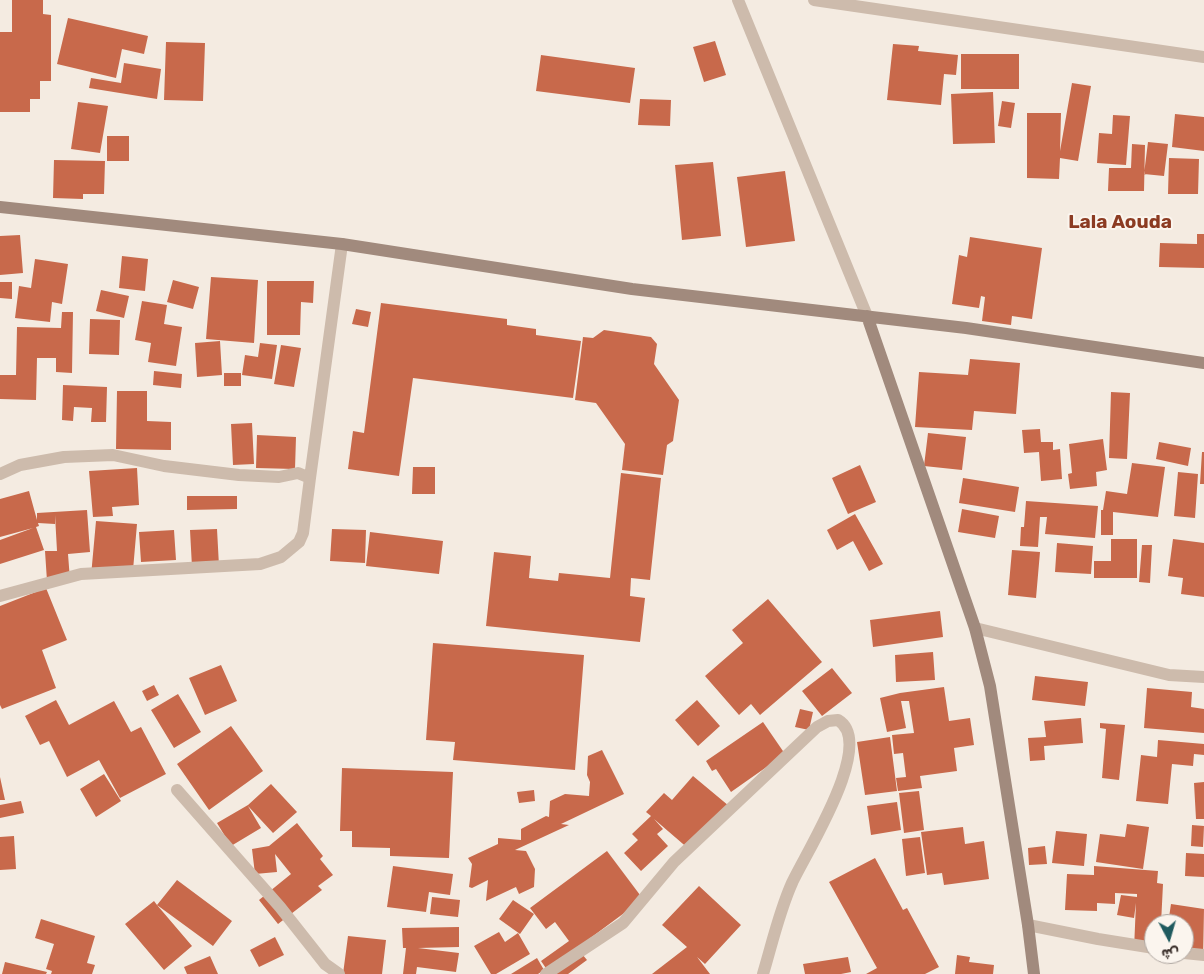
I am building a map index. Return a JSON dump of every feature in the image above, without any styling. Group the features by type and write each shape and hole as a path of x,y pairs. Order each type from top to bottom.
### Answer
{"main road":[{"path":"0,206 342,244 632,289 867,316 1204,363"},
{"path":"867,316 975,628 990,686 1034,974"}],"street":[{"path":"738,0 867,316"},
{"path":"814,0 1204,57"},
{"path":"0,596 81,574 260,564 281,557 299,542 303,533 342,244"},
{"path":"0,474 20,465 64,456 112,455 164,466 239,475 279,477 298,473 310,478"},
{"path":"975,628 1169,675 1204,677"},
{"path":"546,974 623,924 674,862 817,727 828,721 838,720 846,727 849,745 844,773 820,830 792,883 763,974"},
{"path":"177,790 280,907 325,964 339,974"},
{"path":"1028,925 1144,946"}],"building":[{"path":"12,0 43,0 43,14 51,15 51,81 40,81 40,99 30,99 30,112 0,112 0,32 12,32"},
{"path":"68,18 148,36 144,54 122,49 116,78 57,64"},
{"path":"715,41 726,75 704,82 693,47"},
{"path":"166,42 205,43 203,101 164,100"},
{"path":"893,44 919,46 918,51 958,55 956,75 944,74 941,105 887,100"},
{"path":"961,54 1019,54 1019,89 961,89"},
{"path":"541,55 635,68 630,103 536,91"},
{"path":"124,63 161,69 157,99 89,88 91,78 121,83"},
{"path":"1072,83 1091,86 1078,161 1060,158 1059,179 1027,178 1027,113 1061,113 1060,151"},
{"path":"993,92 995,143 953,144 951,94"},
{"path":"640,99 671,100 670,126 638,125"},
{"path":"1002,101 1015,103 1011,128 998,126"},
{"path":"78,102 108,106 100,153 71,149"},
{"path":"1175,114 1204,117 1204,151 1172,147"},
{"path":"1113,115 1130,116 1126,165 1097,163 1099,133 1112,134"},
{"path":"107,136 129,136 129,161 107,161"},
{"path":"1148,142 1168,144 1164,176 1144,174"},
{"path":"1132,144 1145,145 1144,191 1108,191 1109,168 1131,168"},
{"path":"1169,158 1199,159 1198,194 1168,194"},
{"path":"54,160 105,161 104,194 83,194 83,199 53,198"},
{"path":"713,162 721,236 682,240 675,165"},
{"path":"785,171 795,241 746,247 737,177"},
{"path":"1197,234 1204,234 1204,268 1159,267 1160,243 1197,244"},
{"path":"20,235 23,273 0,275 0,236"},
{"path":"970,237 1042,248 1032,319 1012,316 1011,325 982,321 985,297 981,296 979,308 952,304 959,255 967,257"},
{"path":"122,256 148,259 145,291 119,288"},
{"path":"35,259 68,264 62,304 52,302 50,322 15,318 19,286 31,288"},
{"path":"211,277 258,280 254,343 206,339"},
{"path":"173,280 199,287 193,309 167,302"},
{"path":"267,281 314,281 313,303 301,302 300,335 267,335"},
{"path":"0,282 12,282 12,299 0,298"},
{"path":"101,290 129,296 124,318 96,311"},
{"path":"142,301 167,305 164,324 182,327 176,366 148,362 151,343 135,340"},
{"path":"381,303 507,319 507,325 536,329 536,335 581,341 573,398 413,378 399,476 348,469 353,431 364,433"},
{"path":"356,309 371,312 368,327 352,324"},
{"path":"62,312 73,312 72,373 56,372 56,358 37,358 36,400 0,399 0,375 16,375 17,327 61,328"},
{"path":"90,319 120,320 119,355 89,354"},
{"path":"604,330 651,337 657,344 654,364 679,400 673,441 667,445 663,475 622,470 625,444 596,403 575,400 583,337 593,338"},
{"path":"220,341 222,375 197,377 195,343"},
{"path":"260,343 277,345 272,379 242,375 245,355 258,357"},
{"path":"281,345 301,348 294,387 274,384"},
{"path":"970,359 1020,363 1016,414 974,411 972,430 915,427 919,372 968,375"},
{"path":"154,371 182,374 181,388 153,385"},
{"path":"224,373 241,373 241,386 224,386"},
{"path":"63,385 107,387 106,422 91,422 92,408 74,407 73,421 62,420"},
{"path":"117,391 147,391 147,421 171,422 171,450 116,449"},
{"path":"1111,392 1130,393 1127,459 1109,458"},
{"path":"252,423 254,464 233,465 231,424"},
{"path":"1040,429 1041,442 1053,442 1053,450 1060,449 1062,479 1041,481 1039,452 1024,453 1022,430"},
{"path":"928,433 966,437 962,470 924,466"},
{"path":"257,435 296,437 295,469 256,468"},
{"path":"1103,439 1107,470 1096,472 1097,486 1070,489 1068,474 1072,473 1069,444"},
{"path":"1159,442 1191,448 1188,466 1156,459"},
{"path":"1202,452 1204,452 1204,484 1200,484"},
{"path":"1132,463 1165,467 1158,517 1113,512 1113,535 1101,535 1101,510 1103,510 1106,491 1127,494"},
{"path":"860,465 876,502 848,514 832,478"},
{"path":"413,467 435,467 435,494 412,494"},
{"path":"137,468 139,505 112,507 113,516 93,517 89,471"},
{"path":"1178,472 1198,474 1195,518 1174,516"},
{"path":"621,473 661,478 650,580 631,578 630,596 645,598 640,642 486,626 494,552 531,556 529,578 558,581 559,573 610,578"},
{"path":"963,478 1019,487 1015,512 959,503"},
{"path":"29,491 37,520 37,513 87,510 90,552 68,554 70,580 47,581 45,551 57,551 55,515 55,524 38,523 39,526 36,527 44,550 0,564 0,540 33,528 0,537 0,499"},
{"path":"187,496 237,496 237,509 187,510"},
{"path":"1026,501 1098,506 1095,538 1045,534 1047,517 1040,517 1038,547 1020,546 1021,527 1024,527"},
{"path":"962,509 999,516 995,538 958,532"},
{"path":"855,514 883,564 869,571 853,541 837,550 827,530"},
{"path":"96,521 137,524 133,570 91,576"},
{"path":"217,529 219,566 192,567 190,530"},
{"path":"332,529 366,530 365,563 330,561"},
{"path":"174,530 176,560 141,562 139,532"},
{"path":"370,532 443,541 439,574 366,566"},
{"path":"1111,539 1137,539 1137,578 1094,578 1094,561 1111,561"},
{"path":"1173,539 1204,543 1204,597 1181,594 1183,578 1168,576"},
{"path":"1057,543 1093,546 1091,574 1055,572"},
{"path":"1142,545 1152,545 1150,583 1139,582"},
{"path":"1012,550 1040,552 1036,598 1008,595"},
{"path":"46,588 67,640 42,650 56,688 2,709 0,705 0,606"},
{"path":"768,599 822,662 760,715 751,704 739,715 705,676 743,643 732,630"},
{"path":"940,611 943,637 873,647 870,620"},
{"path":"433,643 584,655 575,770 453,760 455,742 426,740"},
{"path":"933,652 935,680 896,682 895,655"},
{"path":"221,665 237,701 205,715 189,678"},
{"path":"832,668 852,693 822,716 802,691"},
{"path":"1035,676 1088,682 1085,706 1032,700"},
{"path":"154,685 159,695 147,701 142,691"},
{"path":"944,687 949,721 970,718 974,745 954,748 957,771 920,776 922,788 898,791 896,778 906,777 903,753 894,754 892,735 914,733 909,701 901,701 906,728 887,732 880,698 900,693"},
{"path":"1147,688 1192,692 1191,707 1204,709 1204,733 1144,728"},
{"path":"178,694 201,732 174,748 151,710"},
{"path":"56,700 69,725 114,701 131,732 141,727 166,774 120,798 99,760 67,777 49,741 40,745 25,716"},
{"path":"697,700 720,726 698,746 675,720"},
{"path":"800,709 813,712 809,730 795,727"},
{"path":"1081,718 1083,743 1044,746 1045,760 1030,761 1028,738 1046,737 1044,721"},
{"path":"763,722 785,754 731,792 716,769 712,771 706,761"},
{"path":"1100,723 1125,725 1119,780 1102,778 1106,729 1100,728"},
{"path":"231,726 263,771 209,810 177,764"},
{"path":"890,737 897,791 865,795 857,742"},
{"path":"1158,740 1204,744 1204,755 1194,754 1193,766 1172,764 1168,804 1136,801 1141,755 1157,757"},
{"path":"602,750 624,794 561,824 569,825 515,850 526,851 535,869 534,887 519,894 516,887 486,901 488,880 472,888 469,887 472,864 468,858 498,844 498,838 521,840 521,829 546,816 549,817 550,801 565,794 589,796 588,756"},
{"path":"342,768 453,772 449,858 390,856 390,848 352,847 352,831 340,831"},
{"path":"104,774 121,801 96,817 80,789"},
{"path":"693,776 729,806 690,850 654,819 663,829 657,834 668,846 641,871 624,853 638,840 632,834 651,816 646,812 664,793 672,800"},
{"path":"0,777 5,800 0,800"},
{"path":"1204,782 1204,819 1196,819 1194,783"},
{"path":"271,784 297,812 273,833 248,806 261,828 231,846 217,823 248,805"},
{"path":"534,790 535,801 519,803 517,792"},
{"path":"919,791 924,830 904,833 899,793"},
{"path":"21,801 24,813 0,818 0,805"},
{"path":"897,802 901,830 871,835 867,806"},
{"path":"297,823 323,856 320,859 333,875 318,886 322,890 278,924 259,900 291,874 275,854 277,872 255,874 252,849 269,846"},
{"path":"1127,824 1149,827 1143,869 1096,862 1100,834 1125,837"},
{"path":"1192,825 1204,826 1203,847 1191,846"},
{"path":"963,827 965,844 984,841 989,879 944,885 942,873 927,875 921,832"},
{"path":"1056,831 1087,834 1084,866 1052,863"},
{"path":"14,836 16,869 0,870 0,837"},
{"path":"920,837 925,873 906,876 902,839"},
{"path":"1045,846 1047,864 1029,865 1028,848"},
{"path":"607,851 643,899 577,948 587,960 568,974 550,974 541,961 569,941 555,922 546,929 530,908"},
{"path":"1186,853 1204,854 1204,877 1185,876"},
{"path":"875,858 903,910 907,908 939,967 925,974 866,974 877,968 829,882"},
{"path":"393,866 453,874 450,895 429,892 426,912 387,907"},
{"path":"1094,866 1158,871 1157,883 1163,884 1162,914 1144,914 1144,950 1134,949 1136,903 1134,918 1117,915 1121,895 1137,897 1137,894 1115,893 1115,904 1097,903 1097,911 1065,910 1067,874 1094,875"},
{"path":"177,880 232,921 213,946 157,905"},
{"path":"699,886 741,925 705,964 697,957 710,974 652,974 687,947 662,925"},
{"path":"432,897 460,900 458,917 430,914"},
{"path":"513,900 534,914 520,934 499,919"},
{"path":"154,901 192,946 164,970 125,924"},
{"path":"1171,904 1204,909 1203,959 1194,958 1194,914 1170,914"},
{"path":"41,919 95,936 87,963 95,965 92,974 51,974 52,971 46,969 54,944 35,938"},
{"path":"459,927 459,947 418,948 459,953 456,972 417,967 416,974 403,974 406,948 403,948 402,928"},
{"path":"499,932 505,942 518,933 530,954 496,974 491,974 474,946"},
{"path":"348,936 386,940 382,974 343,974"},
{"path":"275,937 284,955 259,967 250,950"},
{"path":"957,955 970,957 969,962 994,965 993,974 955,974"},
{"path":"210,956 218,974 187,974 184,967"},
{"path":"848,957 851,972 841,974 805,974 803,964"},
{"path":"537,958 544,970 538,974 511,974"},
{"path":"5,962 47,972 46,974 2,974"}],"district":[{"name":"Lala Aouda","path":"1120,223"}]}
